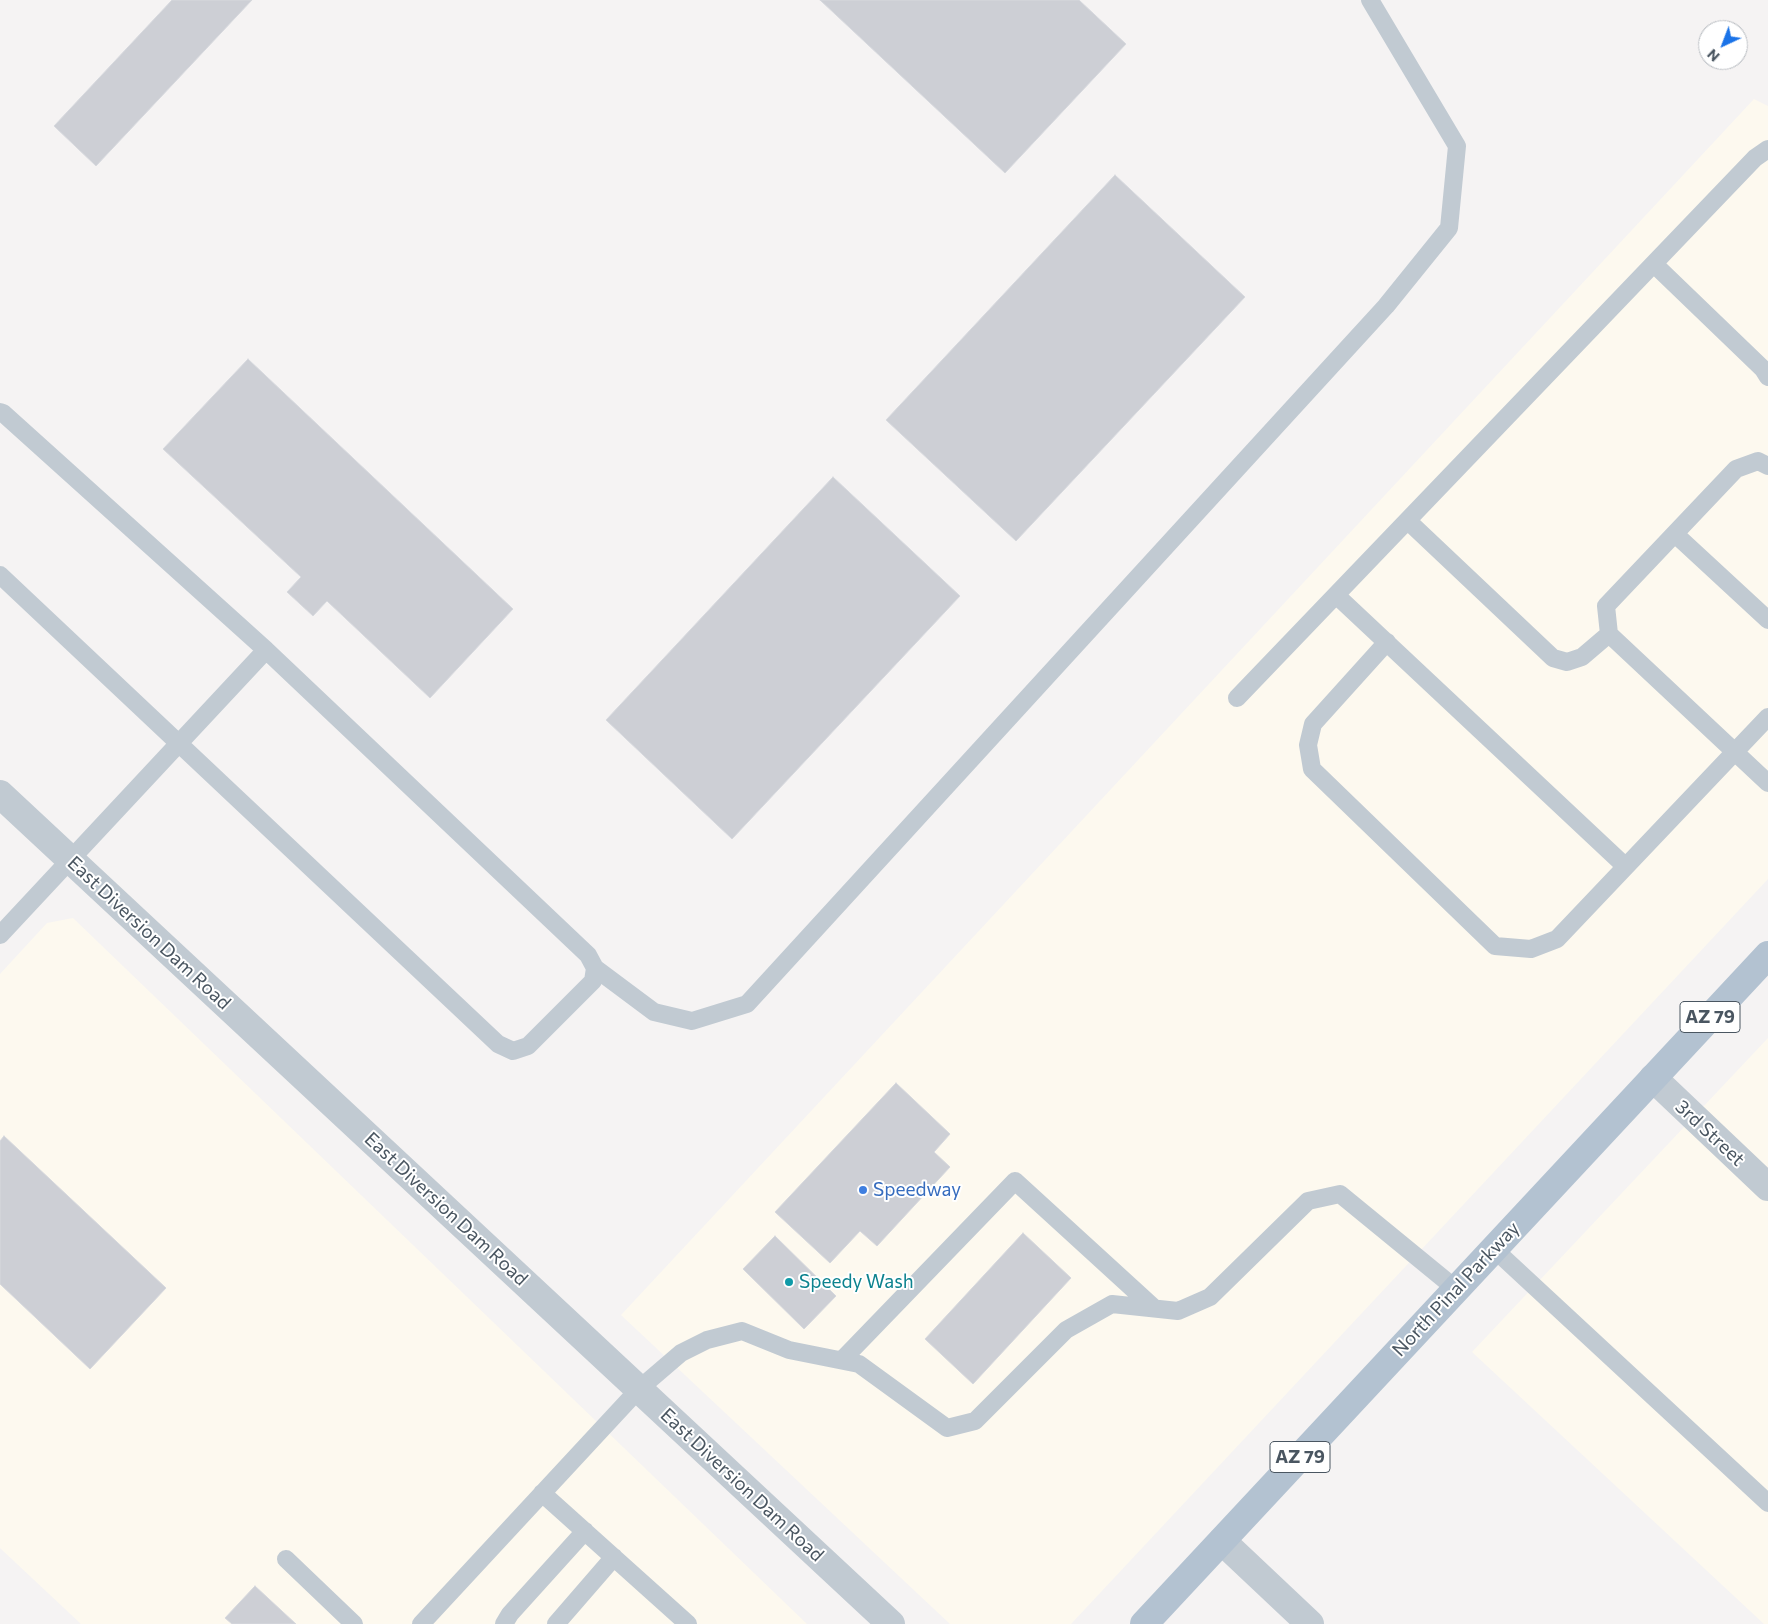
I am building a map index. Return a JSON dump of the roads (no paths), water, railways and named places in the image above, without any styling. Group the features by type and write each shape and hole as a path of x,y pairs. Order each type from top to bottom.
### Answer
{"main road":[{"name":"North Pinal Parkway","path":"1144,1624 1768,955"}],"street":[{"name":"East Diversion Dam Road","path":"0,794 639,1389 886,1622"},
{"name":"3rd Street","path":"1653,1078 1768,1187"},
{"path":"1222,1541 1310,1624"}],"lane":[{"path":"0,412 266,650 588,956 595,968 654,1012 692,1021 747,1004 1386,306 1449,228 1457,146 1370,0"},
{"path":"1237,698 1755,158 1768,149"},
{"path":"1654,264 1763,369 1768,377"},
{"path":"1768,466 1758,461 1736,469 1606,606 1609,634 1768,783"},
{"path":"1408,521 1553,658 1567,662 1582,658 1609,634"},
{"path":"1675,534 1768,620"},
{"path":"0,575 498,1044 513,1051 528,1046 593,981 595,968"},
{"path":"1336,595 1626,866"},
{"path":"1387,642 1313,724 1308,745 1312,768 1495,946 1531,949 1557,939 1768,716"},
{"path":"0,935 266,650"},
{"path":"842,1360 1015,1181 1154,1308"},
{"path":"421,1624 639,1389 681,1353 707,1340 742,1331 789,1350 859,1364 947,1428 975,1421 1066,1330 1112,1304 1178,1311 1210,1298 1308,1201 1340,1194 1456,1289"},
{"path":"1494,1249 1768,1503"},
{"path":"542,1493 688,1624"},
{"path":"504,1624 510,1614 585,1531"},
{"path":"556,1624 614,1557"},
{"path":"286,1559 354,1624"}],"place":[{"name":"Speedway","path":"863,1190"},
{"name":"Speedy Wash","path":"789,1282"}]}
